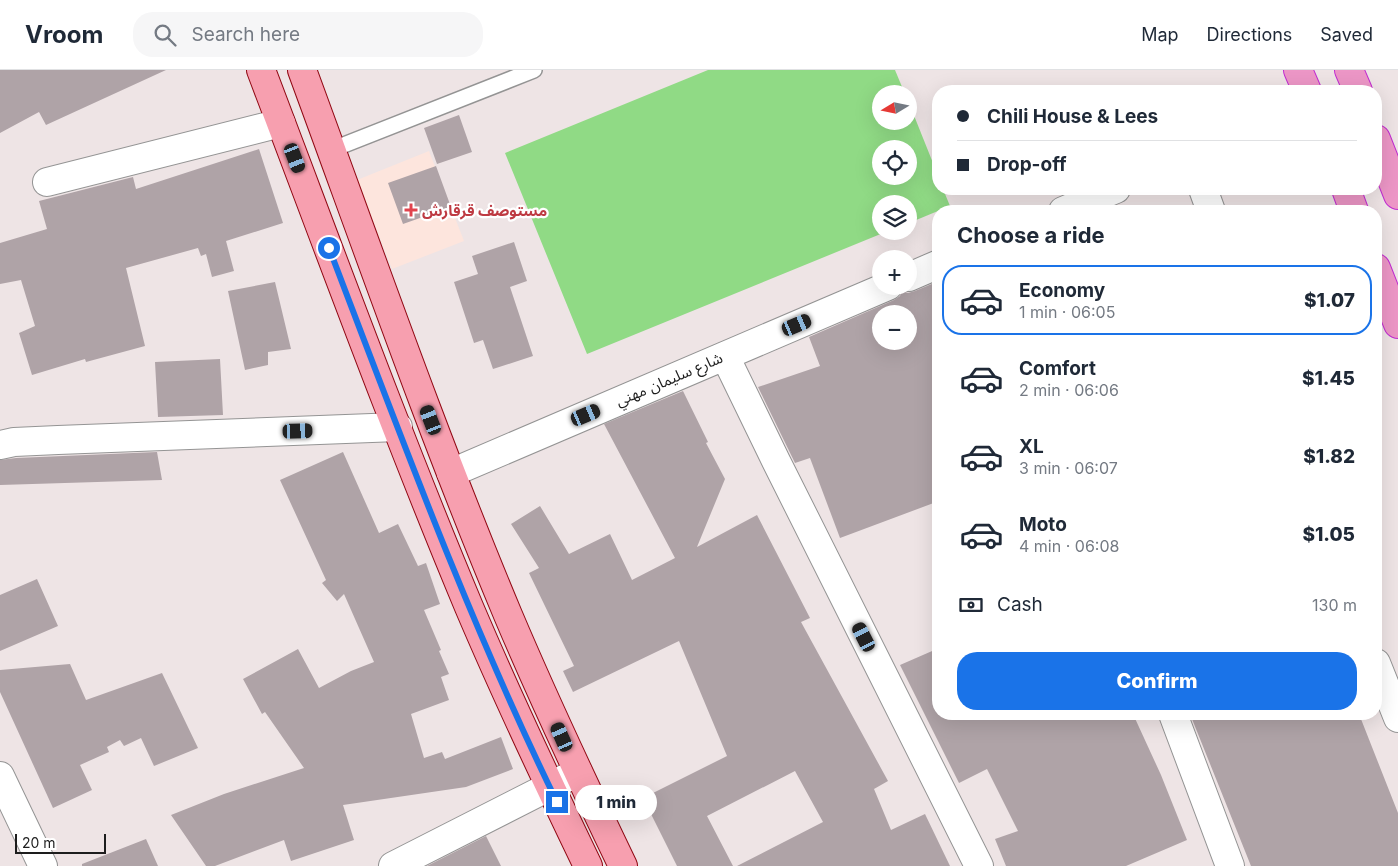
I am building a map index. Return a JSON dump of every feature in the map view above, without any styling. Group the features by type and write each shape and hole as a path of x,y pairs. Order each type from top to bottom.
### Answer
{"highway":[{"path":"1298,70 1304,85"},
{"path":"1349,70 1355,85"},
{"path":"1382,154 1398,195"},
{"path":"1382,283 1398,324"}],"main road":[{"path":"262,70 398,427 469,607 549,786 588,866"},
{"path":"302,70 451,473 508,615 578,772 623,866"}],"street":[{"path":"47,182 281,122"},
{"path":"1077,205 1102,195"},
{"path":"917,274 932,267"},
{"name":"شارع سليمان مهني","path":"451,473 872,293"},
{"path":"725,356 979,866"},
{"path":"0,445 14,442 58,440 398,427"},
{"path":"1382,677 1398,718"},
{"path":"1175,720 1230,866"},
{"path":"394,866 578,772"},
{"path":"0,776 43,866"}],"lane":[{"path":"331,150 534,70"}],"shaded area":[{"name":"مستوصف قرقارش","path":"429,151 464,241 392,269 357,180"}],"green space":[{"path":"708,70 895,70 901,85 872,85 872,130 918,130 918,126 932,160 932,195 945,195 950,205 932,205 932,213 917,220 917,195 872,195 872,238 587,354 505,153"}],"building":[{"path":"0,70 166,70 46,125 39,112 0,133"},
{"path":"459,115 472,152 437,164 424,128"},
{"path":"259,149 283,223 226,241 234,271 212,277 206,254 201,256 198,248 126,268 145,346 86,362 85,359 32,375 19,333 35,326 21,280 0,284 0,243 47,229 39,201 133,177 136,189"},
{"path":"436,166 451,207 403,224 388,183"},
{"path":"514,242 527,281 510,287 533,356 493,369 483,340 474,343 454,282 478,274 472,256"},
{"path":"275,282 291,349 268,352 268,365 245,370 228,291"},
{"path":"932,284 932,504 840,538 810,458 795,463 758,387 820,366 809,337 872,310 872,350 917,350 917,305 883,305 900,296 917,295 917,290"},
{"path":"220,359 223,415 158,417 155,362"},
{"path":"683,391 708,442 706,443 725,479 697,547 757,515 810,618 801,622 888,781 874,789 891,830 925,814 950,866 737,866 823,822 795,771 707,816 733,866 677,866 643,798 727,756 679,641 573,692 563,671 574,666 529,573 539,568 511,524 540,506 569,554 610,534 632,580 675,558 604,424"},
{"path":"157,452 162,480 0,485 0,460"},
{"path":"343,452 379,533 398,524 418,566 426,563 440,604 424,610 449,674 441,677 449,700 411,714 424,758 442,752 445,759 501,737 513,769 466,787 343,805 354,840 291,861 284,840 215,866 206,866 171,815 224,794 304,768 265,712 262,714 243,679 298,649 319,688 351,671 374,662 344,594 337,601 322,583 326,580 280,480"},
{"path":"37,579 58,626 0,651 0,595"},
{"path":"932,651 932,720 1136,720 1161,775 1187,840 1126,866 1006,866 995,839 1018,831 987,769 959,783 900,665"},
{"path":"70,664 86,700 162,673 198,748 154,766 141,738 124,746 120,740 107,747 109,752 80,765 92,790 53,808 0,692 0,670"},
{"path":"1192,720 1361,720 1398,813 1398,866 1251,866"},
{"path":"486,836 501,866 427,866"},
{"path":"146,839 158,866 82,866 82,864"}],"place":[{"name":"مستوصف قرقارش","path":"411,210"}],"route":[{"path":"329,248 469,607 557,802"}]}
